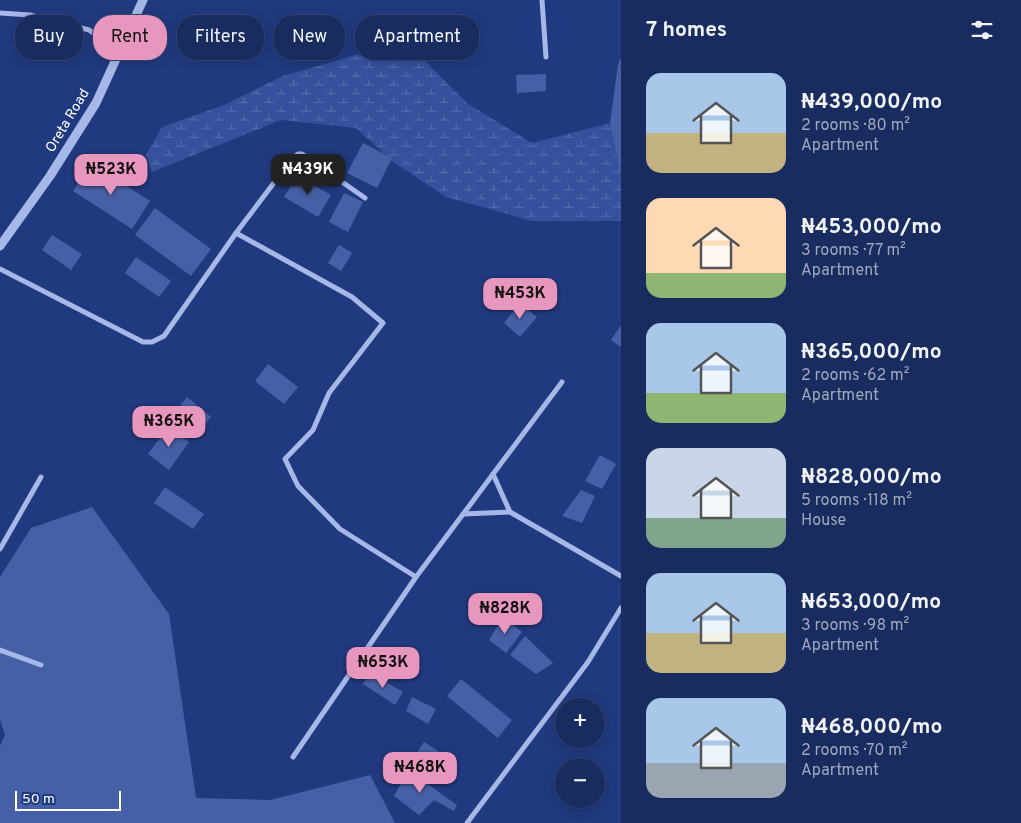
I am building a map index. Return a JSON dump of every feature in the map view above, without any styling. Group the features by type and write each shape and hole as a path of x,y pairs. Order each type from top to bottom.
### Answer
{"street":[{"name":"Oreta Road","path":"136,15 143,0"},
{"path":"542,0 546,57"},
{"path":"0,13 30,15 89,30 93,33"},
{"name":"Oreta Road","path":"0,246 50,176 96,102 115,60"},
{"path":"0,269 142,342 152,342 164,336 236,233 292,159 298,154 302,154 365,198"},
{"path":"236,233 352,297 383,323 330,393 313,430 285,459 298,486 340,529 416,577"},
{"path":"293,757 416,577 562,382"},
{"path":"493,474 510,512"},
{"path":"0,550 41,477"},
{"path":"464,514 510,512 621,576"},
{"path":"467,823 588,662 621,608"},
{"path":"0,650 41,665"}],"green space":[{"path":"355,55 355,60 424,60 468,104 532,143 610,123 621,174 621,221 532,221 446,197 392,161 356,128 281,120 152,172 146,155 162,127 224,105 283,76 339,60 345,60 345,58"}],"building":[{"path":"621,57 620,171 610,123 618,64"},
{"path":"546,74 546,91 517,93 516,75"},
{"path":"363,143 392,158 377,188 347,173"},
{"path":"91,163 150,201 132,229 73,191"},
{"path":"297,176 331,195 318,217 284,197"},
{"path":"344,193 363,202 348,232 329,222"},
{"path":"155,208 211,249 191,276 135,235"},
{"path":"52,235 82,254 71,270 42,250"},
{"path":"339,245 352,253 341,271 328,263"},
{"path":"136,257 171,281 159,297 125,273"},
{"path":"520,303 537,317 520,337 504,323"},
{"path":"621,325 621,347 611,340"},
{"path":"268,364 298,387 284,404 255,381"},
{"path":"187,397 211,417 196,435 172,416"},
{"path":"168,427 189,442 169,470 148,454"},
{"path":"600,455 616,464 602,489 585,481"},
{"path":"165,487 204,514 193,529 154,503"},
{"path":"581,490 595,496 582,523 562,516"},
{"path":"92,507 169,614 196,798 270,800 370,775 395,823 0,823 0,746 5,735 0,719 0,577 31,528"},
{"path":"503,617 522,632 506,653 489,640"},
{"path":"525,636 553,663 536,674 510,655"},
{"path":"370,673 403,692 395,705 363,684"},
{"path":"461,679 512,720 498,738 447,696"},
{"path":"412,697 436,709 428,724 406,711"},
{"path":"424,742 455,762 440,784 409,764"},
{"path":"408,770 457,805 454,811 434,800 419,815 394,796"}]}
